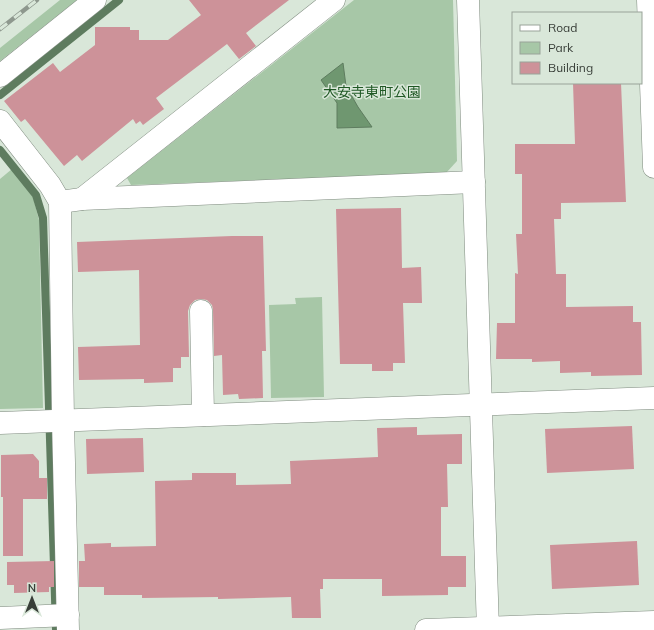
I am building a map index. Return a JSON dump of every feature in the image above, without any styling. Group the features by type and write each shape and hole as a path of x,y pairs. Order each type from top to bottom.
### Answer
{"street":[{"path":"0,76 95,0"},
{"path":"82,199 334,0"},
{"path":"468,0 488,629"},
{"path":"648,0 654,167"},
{"path":"0,121 50,185 60,202 54,421 62,619 0,618"},
{"path":"60,202 82,199 474,182"},
{"path":"201,311 203,416"},
{"path":"0,423 654,398"},
{"path":"426,630 654,622"}],"green space":[{"path":"60,0 77,0 0,61 0,48"},
{"name":"大安寺東町公園","path":"354,0 453,0 457,161 446,173 131,185 127,178"},
{"path":"12,169 33,197 39,220 43,408 0,409 0,179"},
{"path":"322,297 324,397 271,398 269,305 296,304 295,298"}],"shaded area":[{"path":"343,63 346,86 372,127 337,128 337,103 321,80"}],"building":[{"path":"189,0 289,0 246,33 256,46 239,59 227,44 156,98 164,109 143,125 140,121 136,124 133,119 82,161 77,155 64,166 25,119 21,122 4,101 53,63 60,72 95,45 95,27 130,27 130,30 139,30 139,40 168,40 201,15"},
{"path":"573,84 621,84 626,202 561,203 561,219 554,219 556,274 566,274 566,307 633,306 633,322 641,322 642,375 591,376 591,372 560,373 560,361 532,362 532,359 496,359 497,323 515,323 515,273 518,274 516,234 522,234 522,174 515,174 515,144 575,144"},
{"path":"401,208 402,268 421,267 422,303 403,303 405,363 393,363 393,371 372,371 372,364 340,364 336,209"},
{"path":"263,236 266,351 262,351 263,398 239,399 238,394 223,395 222,355 214,356 212,305 207,300 201,299 195,300 190,305 188,311 189,357 181,357 181,368 173,368 173,382 144,383 144,379 79,380 78,347 140,345 139,270 78,272 77,242"},
{"path":"632,426 634,469 547,473 545,429"},
{"path":"417,427 417,435 462,434 462,464 447,464 448,507 441,507 441,556 466,556 466,587 448,587 448,595 382,596 382,579 323,579 323,589 320,589 321,618 292,618 291,597 218,599 218,597 142,598 142,595 104,595 104,587 79,587 79,561 85,561 84,544 111,543 111,547 156,546 155,481 192,480 192,473 236,473 236,485 291,484 290,461 378,457 377,428"},
{"path":"143,438 144,472 87,474 86,439"},
{"path":"33,454 39,461 39,478 47,478 47,499 23,499 23,556 3,556 1,455"},
{"path":"637,541 639,585 552,589 550,545"},
{"path":"54,561 54,587 49,587 49,592 14,593 14,585 7,585 7,562"}],"waterway":[{"path":"0,95 119,0"},
{"path":"0,150 36,195 43,218 56,630"}],"railway":[{"path":"0,29 37,0"}]}
